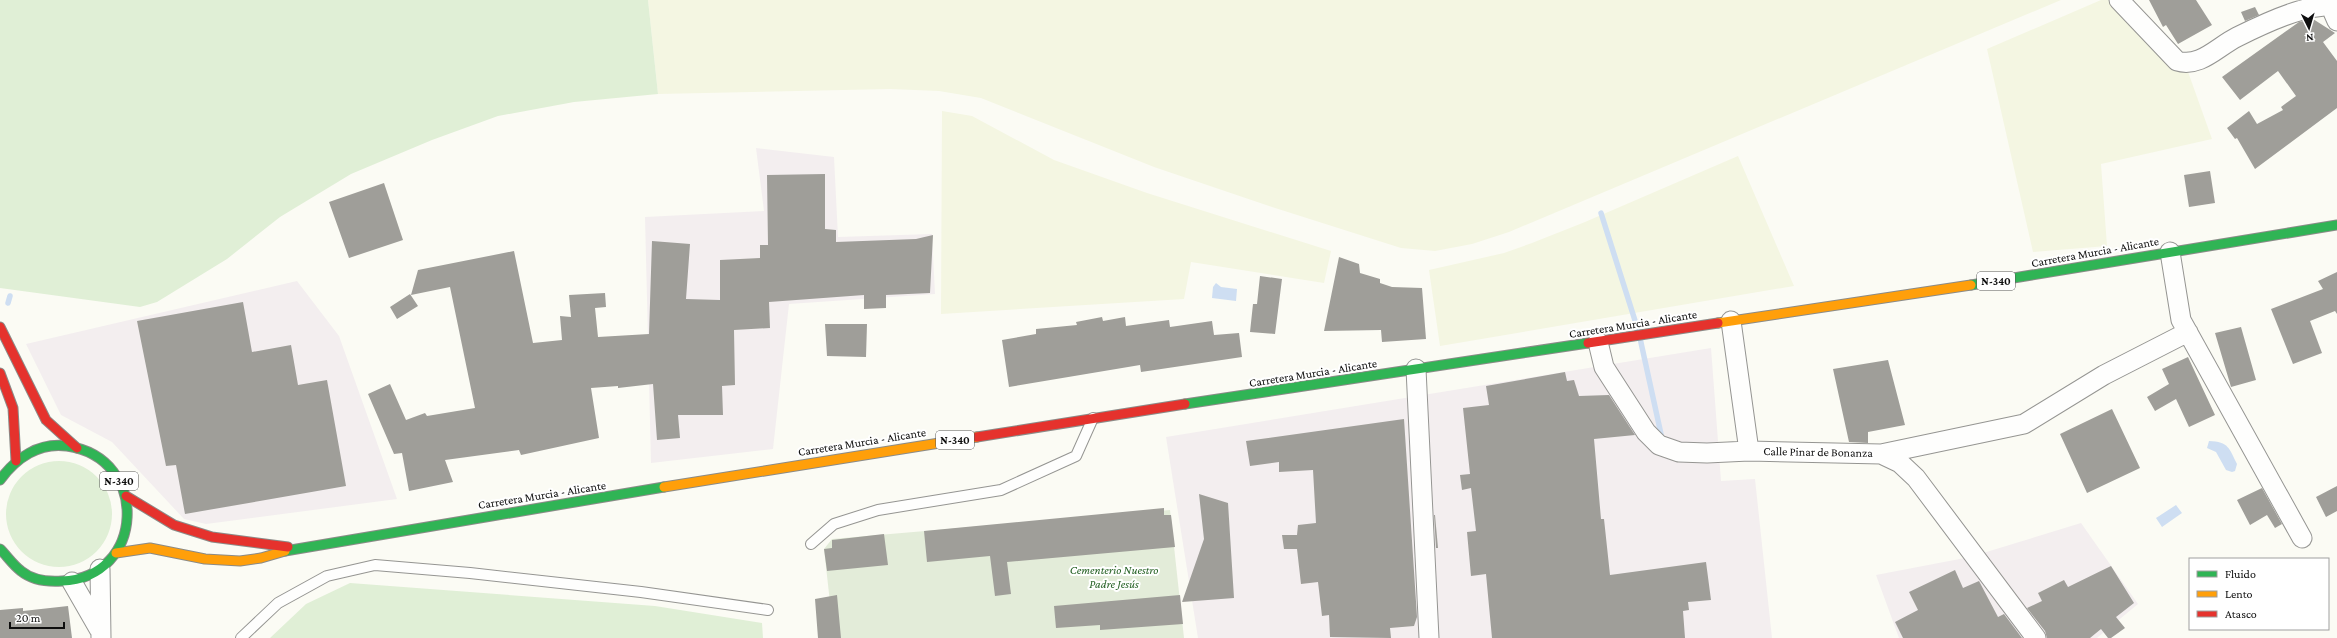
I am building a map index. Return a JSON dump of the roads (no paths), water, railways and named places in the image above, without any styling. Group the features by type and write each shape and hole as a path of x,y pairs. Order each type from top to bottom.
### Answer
{"main road":[{"name":"Carretera Murcia - Alicante","path":"116,553 150,548 205,559 240,561 261,558 293,548 1093,418 1970,285 2337,225"},
{"path":"0,327 35,401 46,420 77,448"},
{"path":"0,373 13,408 16,461"},
{"name":"N-340","path":"0,480 16,461 30,452 45,447 61,446 77,448 102,461 121,483 126,496 127,525 116,553 100,569 86,577 72,582 57,583 29,576 3,558 0,548"},
{"name":"Carretera Murcia - Alicante","path":"126,496 174,525 212,537 293,548"}],"street":[{"path":"2119,0 2177,61 2185,63 2201,59 2236,37 2291,13 2335,9"},
{"path":"2170,252 2181,320 2302,538"},
{"path":"1731,321 1749,451"},
{"path":"1881,454 2024,424 2104,375 2188,332"},
{"name":"Calle Pinar de Bonanza","path":"1598,342 1604,367 1646,432 1659,445 1679,452 1749,451 1881,454 1900,463 1916,478 2036,638"},
{"path":"1416,369 1429,638"},
{"path":"100,569 100,633"},
{"path":"72,582 100,633"}],"lane":[{"path":"811,544 834,524 878,510 944,501 1001,490 1076,456 1093,418"},
{"path":"241,638 278,603 327,576 375,565 470,573 625,590 768,610"}],"water":[{"path":"1216,283 1221,287 1237,289 1236,301 1212,298 1213,287"},
{"path":"2209,441 2225,444 2228,447 2237,464 2235,471 2232,472 2226,470 2216,452 2207,448"},
{"path":"2176,505 2182,513 2162,527 2156,518"}],"waterway":[{"path":"1601,213 1638,330"},
{"path":"8,303 10,296"},
{"path":"1640,338 1661,434"}],"park label":[{"name":"Cementerio Nuestro Padre Jesús","path":"1114,577"}]}
